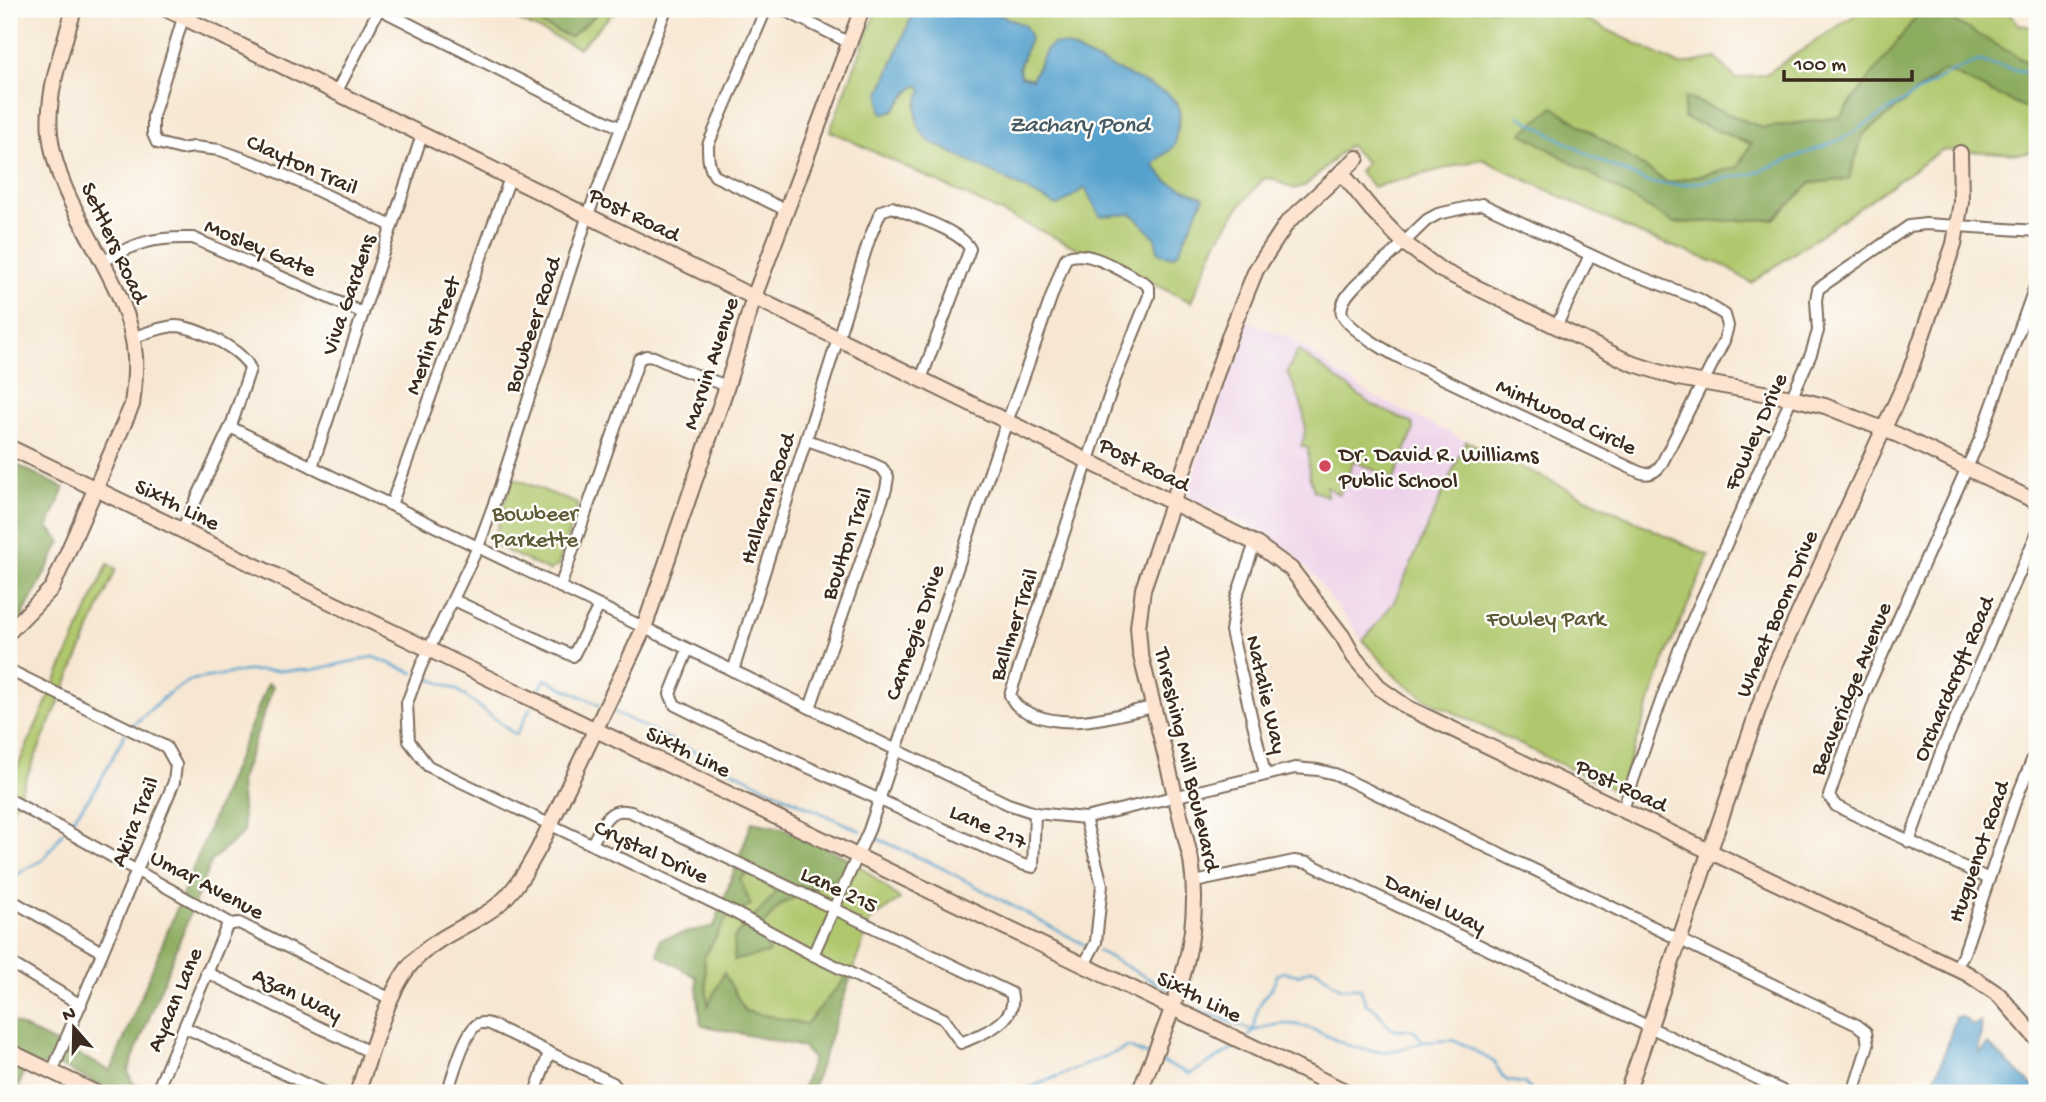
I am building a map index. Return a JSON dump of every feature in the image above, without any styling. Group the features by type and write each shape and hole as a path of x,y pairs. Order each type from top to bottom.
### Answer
{"street":[{"name":"Settlers Road","path":"9,632 52,588 132,405 135,356 132,338 121,302 68,195 50,134 51,102 57,69 74,9"},
{"name":"Post Road","path":"166,9 1255,544 1291,569 1343,637 1354,657 1381,689 1408,708 1983,982 1999,995 2037,1039"},
{"path":"336,93 379,9 547,94 619,127"},
{"name":"Bowbeer Road","path":"431,650 478,547 499,490 588,215 619,127 666,9"},
{"path":"766,9 708,145 708,159 715,176 786,210"},
{"path":"782,9 848,42"},
{"name":"Marvin Avenue","path":"357,1093 391,999 413,961 452,931 478,919 497,906 529,865 644,628 727,386 754,297 862,9"},
{"name":"Clayton Trail","path":"183,18 153,116 156,143 181,149 194,147 220,150 256,163 392,226"},
{"name":"Viva Gardens","path":"312,467 422,135"},
{"name":"Wheat Boom Drive","path":"1627,1093 1775,665 1913,361 1945,272 1958,226 1961,153"},
{"name":"Threshing Mill Boulevard","path":"1139,1093 1173,1007 1192,939 1195,882 1138,639 1143,589 1230,334 1256,270 1287,223 1357,158"},
{"path":"1341,172 1404,243 1465,284 1639,366 1667,376 1825,406 1883,429 2037,502"},
{"name":"Merlin Street","path":"391,505 510,178"},
{"name":"Mintwood Circle","path":"1482,204 1590,255 1699,299 1723,312 1728,324 1727,333 1703,383 1658,470 1652,474 1625,466 1396,356 1349,323 1342,311 1343,303 1364,277 1427,220 1438,214 1482,204"},
{"name":"Hallaran Road","path":"733,671 870,237 881,211 892,206 952,233 966,242 970,249 921,379"},
{"name":"Fowley Drive","path":"1623,809 1679,650 1811,354 1818,331 1816,294 1823,285 1909,226 2037,231"},
{"name":"Mosley Gate","path":"102,262 135,244 162,237 193,238 363,313"},
{"name":"Carnegie Drive","path":"813,955 858,857 880,799 1007,421 1066,258 1080,254 1145,283 1150,296 1115,379 1088,460"},
{"path":"1556,327 1590,255"},
{"path":"1967,468 1985,427 2037,281"},
{"path":"132,338 166,328 187,327 205,334 244,358 250,369 230,427 182,530"},
{"path":"560,587 639,359 654,357 727,386"},
{"path":"230,427 1008,804 1035,813 1085,818 1265,774 1306,768 1335,774 1863,1029 1868,1036 1868,1045 1853,1093"},
{"name":"Boulton Trail","path":"807,440 882,467 888,477 810,708"},
{"name":"Sixth Line","path":"9,447 1349,1093"},
{"name":"Ballmer Trail","path":"1088,460 1010,695 1014,704 1023,710 1062,722 1098,719 1153,707"},
{"name":"Beaveridge Avenue","path":"1967,468 1864,695 1829,796 1836,806 1989,879"},
{"name":"Orchardcroft Road","path":"1909,842 1941,752 2037,533"},
{"name":"Natalie Way","path":"1255,544 1236,598 1231,631 1265,774"},
{"path":"454,600 573,656 598,606"},
{"path":"688,649 670,694 675,705 880,799"},
{"name":"Crystal Drive","path":"431,650 421,666 407,704 409,741 428,765 737,914 813,955 944,1019 961,1043"},
{"name":"Akira Trail","path":"9,670 166,747 176,765 174,782 52,1072"},
{"name":"Huguenot Road","path":"1956,968 2037,748"},
{"name":"Umar Avenue","path":"9,799 232,923 239,923 391,999"},
{"name":"Lane 217","path":"880,799 1021,864 1033,867 1035,813"},
{"name":"Lane 215","path":"593,844 609,814 625,810 1011,993 1014,1003 1008,1017 980,1035 961,1043"},
{"path":"1084,965 1096,942 1102,885 1085,818"},
{"name":"Daniel Way","path":"1195,882 1294,861 1308,863 1787,1093"},
{"path":"9,899 102,952"},
{"name":"Ayaan Lane","path":"156,1093 206,972 227,926 232,923"},
{"path":"9,962 81,1004"},
{"name":"Azan Way","path":"206,972 372,1053"},
{"path":"447,1093 469,1032 477,1024 490,1024 613,1083 621,1093"},
{"path":"184,1027 325,1093"},
{"path":"9,1051 96,1093"},
{"path":"535,1093 549,1053"}],"shaded area":[{"name":"Dr. David R. Williams Public School","path":"1247,321 1293,339 1371,395 1466,441 1394,602 1363,641 1316,578 1293,553 1269,536 1191,498 1187,491"}],"green space":[{"path":"499,9 507,9 569,37 603,9 623,9 611,15 579,48 502,13"},
{"path":"507,9 603,9 570,37"},
{"path":"877,9 953,10 922,11 911,18 880,93 891,112 914,87 920,85 922,90 916,106 1132,213 1155,237 1169,257 1179,251 1180,187 1168,182 1154,166 1172,142 1178,128 1180,114 1176,101 1047,49 1032,79 1020,76 1020,64 1029,32 986,9 1565,9 1680,65 1716,58 1736,79 1766,74 1864,9 1922,9 1840,117 1763,128 1685,97 1684,117 1752,144 1738,167 1668,183 1553,107 1674,223 1774,219 1811,183 1849,179 1863,135 1944,69 2037,113 2037,150 2023,154 1942,150 1751,283 1725,266 1642,235 1482,159 1373,187 1359,171 1367,163 1349,145 1306,185 1294,189 1270,178 1263,179 1238,208 1216,243 1191,302 830,131"},
{"path":"1922,9 1933,9 2032,65 2037,65 2037,113 1944,70 1863,135 1849,179 1811,183 1774,219 1674,223 1522,133 1553,107 1668,183 1738,167 1751,144 1683,117 1685,97 1763,128 1840,117"},
{"path":"1933,9 2004,9 2020,25 2037,28 2037,65 2032,65"},
{"path":"1298,350 1372,405 1412,423 1414,429 1394,479 1354,461 1339,495 1326,486 1327,496 1314,491 1309,475 1308,448 1301,446 1305,427 1302,408 1287,372"},
{"name":"Fowley Park","path":"1466,441 1709,556 1665,658 1620,789 1616,791 1426,699 1397,678 1363,641 1394,602"},
{"path":"9,461 64,488 48,527 61,542 9,642"},
{"name":"Bowbeer Parkette","path":"513,478 578,504 558,567 549,571 492,544"},
{"path":"108,564 116,569 9,818 9,786"},
{"path":"268,683 273,687 240,782 244,832 211,861 128,1071 132,1082 156,1093 117,1093 56,1064 25,1066 17,1093 9,1093 9,1020 111,1071"},
{"path":"752,822 782,828 853,860 851,870 781,904 763,925 769,953 734,960 734,938 776,893 749,872 740,879 751,905 727,918 704,957 708,1006 724,973 745,1011 806,1024 854,968 811,1093 801,1093 813,1059 803,1047 701,1025 696,977 658,955 660,939 714,926"},
{"path":"853,860 900,899 870,921 854,968 807,1025 745,1011 724,974 708,1008 704,957 727,918 750,905 740,879 749,872 776,893 734,938 734,960 781,904 851,870"}],"water":[{"name":"Zachary Pond","path":"953,9 986,9 1024,25 1030,39 1019,67 1020,76 1032,79 1047,49 1053,44 1065,45 1168,94 1173,99 1180,113 1175,143 1154,166 1168,182 1204,197 1179,251 1174,256 1163,255 1158,251 1155,237 1132,214 1100,216 1085,188 1058,206 929,141 918,123 917,104 922,90 919,85 890,112 885,114 881,111 880,93 911,18 922,11 952,12"},
{"path":"1956,1017 1962,1017 1973,1025 1981,1022 1979,1054 1988,1044 2037,1090 2037,1093 1927,1093 1941,1064"}],"waterway":[{"path":"1519,116 1596,159 1650,183 1681,185 1752,174 1842,139 1949,73 1979,61 2037,75"},
{"path":"131,727 169,693 191,680 245,671 312,670 373,657 414,673"},
{"path":"420,675 456,689 516,735 531,707"},
{"path":"538,693 545,679 599,705"},
{"path":"612,711 861,831"},
{"path":"67,827 97,787 126,732"},
{"path":"9,879 44,859 63,832"},
{"path":"874,837 938,866 1085,945"},
{"path":"1098,951 1168,989"},
{"path":"1249,1036 1254,1029 1260,1004 1272,988 1277,975 1284,972 1298,975 1312,969 1340,988 1360,988 1366,1004 1376,1010 1387,1025 1413,1030 1424,1042 1451,1040 1463,1044 1494,1062 1508,1081 1524,1083 1534,1093"},
{"path":"1200,1010 1254,1031 1274,1025 1305,1026 1343,1043 1375,1051 1406,1048 1424,1042"},
{"path":"1017,1093 1128,1047 1149,1056"},
{"path":"1158,1060 1190,1074 1234,1048"},
{"path":"1547,1093 1562,1093"}],"place":[{"name":"Dr. David R. Williams Public School","path":"1325,466"}]}
